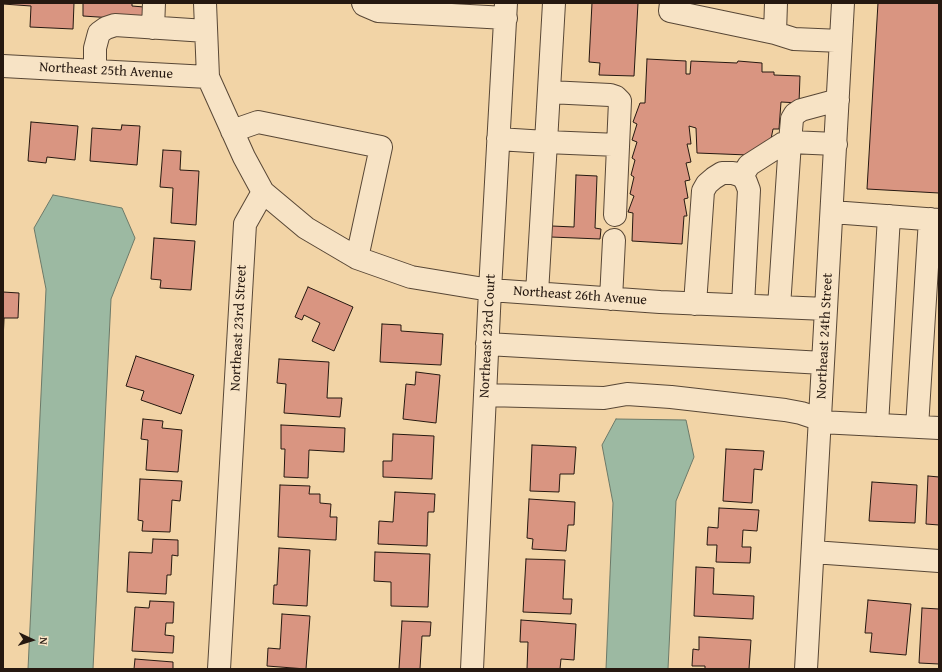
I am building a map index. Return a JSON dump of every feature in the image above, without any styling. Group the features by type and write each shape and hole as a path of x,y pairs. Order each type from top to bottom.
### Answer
{"street":[{"path":"153,28 154,3"},
{"path":"205,3 208,77 244,157 263,192"},
{"path":"362,3 364,5 383,7 506,11"},
{"path":"537,293 554,3"},
{"path":"671,3 670,11 775,33 794,39 841,41"},
{"path":"775,33 776,3"},
{"name":"Northeast 24th Street","path":"806,669 843,3"},
{"name":"Northeast 23rd Court","path":"472,669 487,344 506,11"},
{"path":"95,71 95,48 99,33 106,28 115,25 206,31"},
{"name":"Northeast 25th Avenue","path":"3,66 208,77"},
{"path":"549,92 610,95 616,97 620,101 615,215"},
{"path":"780,307 792,119 795,114 801,110 838,100"},
{"path":"232,131 258,122 381,147 357,258"},
{"path":"498,140 618,145"},
{"path":"742,176 749,165 774,148 790,142 836,144"},
{"path":"695,304 703,191 707,184 722,173 733,173 742,176 750,190 743,306"},
{"name":"Northeast 26th Avenue","path":"263,192 306,228 357,258 410,277 490,290 695,304 826,309"},
{"name":"Northeast 23rd Street","path":"219,669 245,224 263,192"},
{"path":"832,212 935,220 917,427"},
{"path":"877,425 889,216"},
{"path":"611,298 614,240"},
{"path":"487,344 823,363"},
{"path":"485,395 604,398 627,394 671,397 790,411 813,417 820,422 939,428"},
{"path":"813,552 939,561"}],"shaded area":[{"path":"53,195 122,208 135,238 111,299 93,669 28,669 46,289 34,228"},
{"path":"616,419 686,420 694,457 676,501 668,669 606,669 613,503 602,445"}],"building":[{"path":"3,3 74,3 73,29 30,27 31,6"},
{"path":"83,3 132,3 132,6 144,7 143,20 83,16"},
{"path":"592,3 638,3 634,76 599,75 600,63 589,62"},
{"path":"878,3 939,3 939,193 867,189"},
{"path":"647,59 686,61 686,74 690,74 691,61 737,63 738,61 762,63 762,72 774,72 774,75 800,76 799,103 781,102 779,129 773,129 771,139 748,155 697,153 696,128 689,126 691,144 687,144 691,162 686,163 690,180 685,181 688,198 684,199 687,216 684,216 682,244 632,241 633,213 628,212 634,196 630,194 634,177 631,175 635,160 632,158 637,142 632,140 637,124 633,122 640,103 645,103"},
{"path":"31,122 78,126 75,160 47,157 46,163 28,161"},
{"path":"122,125 140,126 137,165 90,161 92,128 121,130"},
{"path":"163,150 181,151 180,170 199,171 196,225 171,223 173,188 160,187"},
{"path":"576,175 597,176 595,228 601,229 600,239 551,237 552,226 574,227"},
{"path":"154,238 195,241 191,290 160,288 161,280 151,279"},
{"path":"308,287 353,307 334,351 312,341 320,323 304,315 302,320 295,317"},
{"path":"3,292 19,293 18,318 4,318 3,342"},
{"path":"382,324 401,325 401,331 443,334 441,365 380,362"},
{"path":"136,356 194,375 181,414 141,400 144,391 126,386"},
{"path":"279,359 329,362 327,398 342,398 340,417 284,413 286,384 277,383"},
{"path":"416,372 440,375 436,423 403,419 406,384 415,385"},
{"path":"143,419 163,421 162,428 182,430 178,472 146,470 148,440 141,439"},
{"path":"281,425 345,428 344,452 309,450 308,478 284,477 285,449 281,449"},
{"path":"393,434 434,436 432,479 383,477 383,461 392,461"},
{"path":"532,445 576,447 574,474 560,474 559,492 530,491"},
{"path":"726,449 764,451 762,470 754,469 752,503 723,501"},
{"path":"928,476 939,477 939,525 926,524"},
{"path":"140,479 182,481 180,501 172,500 170,532 142,531 143,521 138,520"},
{"path":"872,482 917,485 915,523 869,521"},
{"path":"280,485 310,486 309,494 320,494 320,503 331,504 330,517 337,517 336,540 278,537"},
{"path":"395,492 435,494 434,512 428,512 427,546 378,544 379,521 393,522"},
{"path":"529,499 575,502 574,525 568,525 566,551 532,549 533,539 527,538"},
{"path":"719,508 759,510 757,531 743,530 742,547 751,547 750,563 716,562 717,545 707,545 708,527 718,528"},
{"path":"153,539 178,540 178,556 172,555 171,575 167,575 166,594 127,592 129,552 152,553"},
{"path":"279,548 310,550 307,606 273,604 274,585 277,585"},
{"path":"375,552 430,554 428,607 391,606 391,582 374,581"},
{"path":"526,559 565,560 563,599 572,599 571,614 523,612"},
{"path":"696,567 714,568 713,594 754,596 753,619 694,616"},
{"path":"868,600 911,604 906,655 870,652 872,633 865,633"},
{"path":"150,601 174,602 173,623 166,623 165,635 174,636 173,653 132,651 135,607 149,608"},
{"path":"922,608 939,609 939,664 919,663"},
{"path":"282,614 310,616 306,669 267,666 268,648 280,649"},
{"path":"521,620 576,624 574,660 561,659 560,669 527,669 528,642 520,642"},
{"path":"402,621 431,622 430,636 422,636 420,669 399,669"},
{"path":"699,637 751,640 749,669 705,669 705,666 692,666 693,649 699,650"},
{"path":"135,659 173,662 173,669 134,669"}]}
